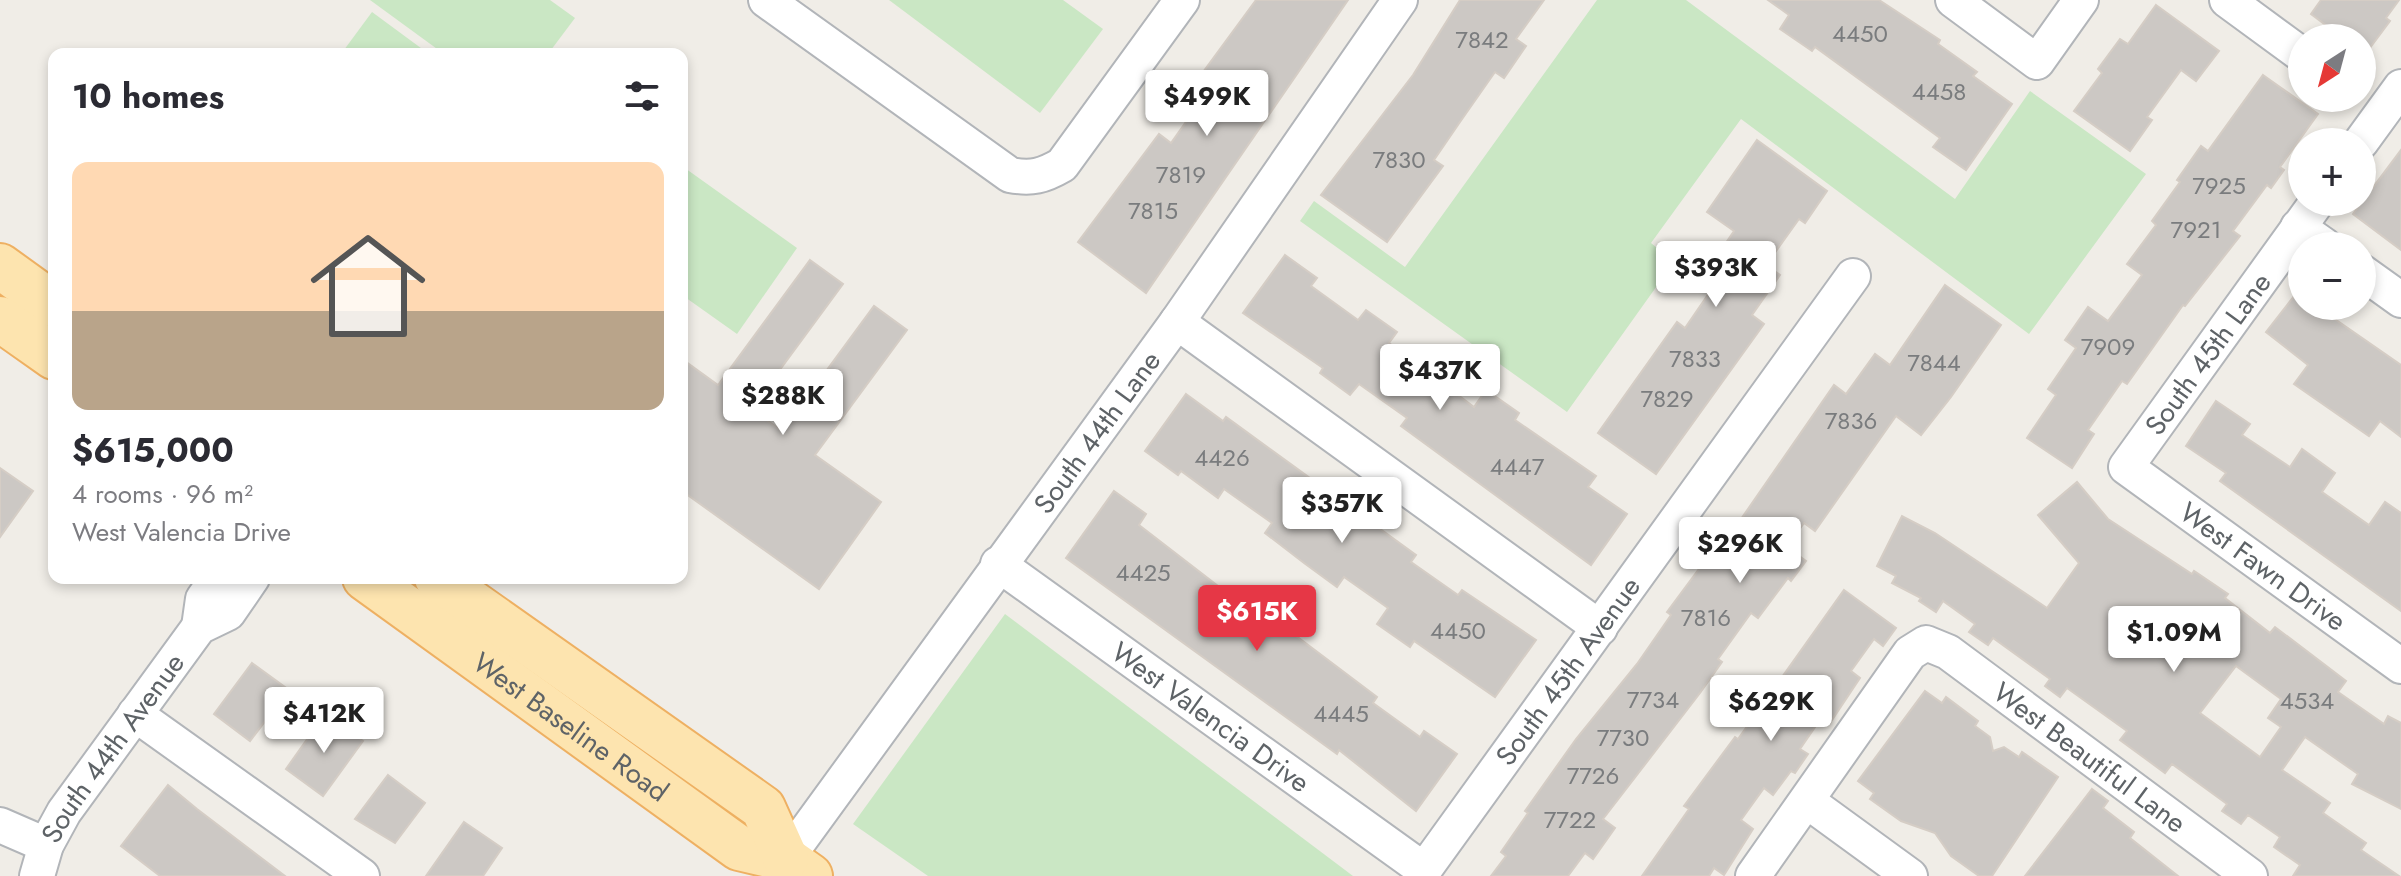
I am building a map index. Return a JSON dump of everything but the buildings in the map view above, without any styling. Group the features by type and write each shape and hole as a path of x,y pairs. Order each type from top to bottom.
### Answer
{"main road":[{"path":"0,266 48,301"},
{"path":"0,319 48,353"},
{"name":"West Baseline Road","path":"373,584 739,848 798,868"},
{"name":"West Baseline Road","path":"446,584 763,808 798,868"}],"street":[{"path":"766,0 1010,175 1027,178 1041,177 1062,165 1182,0"},
{"name":"South 44th Lane","path":"798,868 998,564 1177,322 1400,0"},
{"path":"1953,0 2037,62 2081,0"},
{"path":"2227,0 2288,45"},
{"path":"2368,128 2381,100"},
{"name":"South 45th Lane","path":"2126,467 2313,225"},
{"name":"South 45th Avenue","path":"1424,870 1853,276"},
{"path":"2376,282 2401,300"},
{"path":"1177,322 1600,628"},
{"name":"West Fawn Drive","path":"2126,467 2401,666"},
{"name":"West Valencia Drive","path":"998,564 1424,870"},
{"name":"South 44th Avenue","path":"199,627 203,599 214,584"},
{"name":"South 44th Avenue","path":"41,861 64,812 199,627 228,613 248,584"},
{"name":"West Beautiful Lane","path":"1807,801 1910,653 1926,643 1948,652 2250,876"},
{"path":"135,714 362,876"},
{"path":"1753,876 1807,801 1910,876"},
{"path":"0,825 41,861"}],"green space":[{"path":"370,0 550,0 575,18 552,48 436,48"},
{"path":"889,0 1063,0 1103,29 1040,113"},
{"path":"1597,0 1686,0 1955,199 2030,91 2146,174 2029,334 1741,119 1651,243 1674,262 1567,412 1300,221 1314,201 1405,267"},
{"path":"372,12 421,48 345,48"},
{"path":"688,170 797,248 737,334 688,299"},
{"path":"1005,614 1353,876 928,876 853,824"}]}
